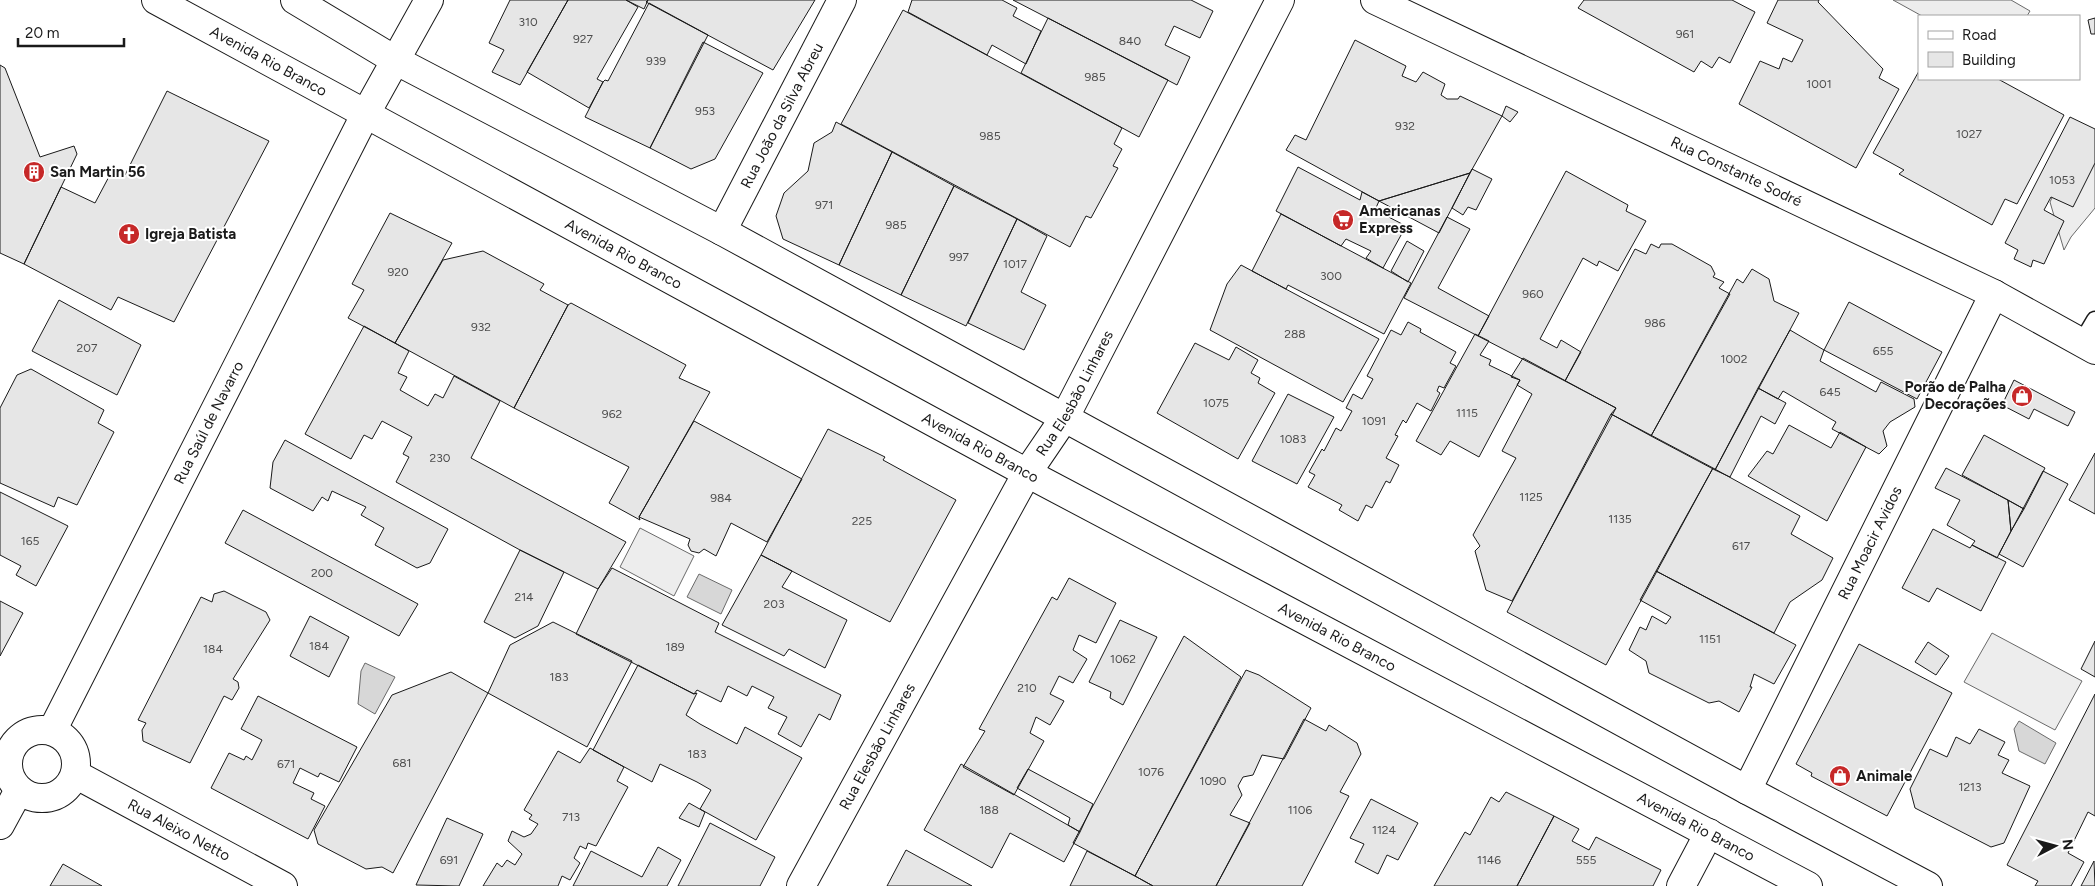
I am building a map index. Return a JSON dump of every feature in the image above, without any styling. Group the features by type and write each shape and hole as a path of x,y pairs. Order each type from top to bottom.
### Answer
{"street":[{"name":"Avenida Rio Branco","path":"156,0 1027,473 1808,886"},
{"path":"295,0 395,60 722,231 1065,416 1747,790 1928,886"},
{"name":"Rua Saúl de Navarro","path":"52,731 365,115 429,0"},
{"name":"Rua João da Silva Abreu","path":"722,231 842,0"},
{"name":"Rua Elesbão Linhares","path":"801,886 1027,473 1065,416 1280,0"},
{"name":"Rua Constante Sodré","path":"1376,0 1994,294 2091,337"},
{"name":"Rua Moacir Avidos","path":"1747,790 1994,294"},
{"path":"39,729 52,731 64,737 72,748 76,761 75,774 68,786 58,794 45,798 31,797 20,790 11,779 8,766 8,737 39,729"},
{"name":"Rua Aleixo Netto","path":"75,774 283,886"},
{"path":"0,825 20,790"},
{"path":"1681,886 1709,833"}],"shaded area":[{"path":"1893,0 2011,0 2030,11 2028,15 1920,15"},
{"path":"2095,150 2095,208 2071,237 2064,250 2050,202 2058,185"},
{"path":"640,528 694,556 674,596 620,567"},
{"path":"699,574 732,590 721,614 687,597"},
{"path":"1992,633 2082,681 2055,730 1964,682"},
{"path":"365,663 395,677 375,714 358,704 361,671"},
{"path":"2019,721 2056,743 2045,764 2019,751 2014,729"}],"building":[{"path":"510,0 568,0 520,85 492,72 504,50 489,43"},
{"path":"568,0 626,0 638,7 597,79 603,82 589,108 527,72"},
{"path":"626,0 648,0 644,9"},
{"path":"648,0 815,0 773,70 646,2"},
{"path":"912,0 1002,0 1017,8 1013,16 1041,31 1026,64 992,45 987,55 908,12"},
{"path":"1013,0 1191,0 1213,11 1200,38 1174,26 1165,45 1190,57 1177,85"},
{"path":"1584,0 1732,0 1755,12 1730,63 1719,57 1712,68 1701,61 1694,72 1578,8"},
{"path":"1778,0 1819,0 1818,2 1883,69 1879,78 1899,89 1856,168 1739,104 1760,61 1779,69 1783,58 1792,62 1803,40 1767,23"},
{"path":"649,3 708,35 650,148 585,117 603,82 605,80 608,81"},
{"path":"903,10 1122,128 1114,144 1122,149 1113,166 1118,168 1091,218 1086,216 1070,247 841,124"},
{"path":"1048,18 1168,80 1139,137 1021,73"},
{"path":"2095,18 2095,34 2091,34 2088,20"},
{"path":"1355,40 1406,66 1402,76 1416,82 1423,72 1445,84 1441,95 1447,99 1458,99 1460,96 1502,116 1470,173 1379,201 1286,150 1295,135 1306,140"},
{"path":"703,42 763,73 715,159 691,169 650,148"},
{"name":"San Martin 56","path":"0,65 5,68 40,157 74,146 77,154 24,264 0,253"},
{"path":"1918,73 1918,80 2000,80 2064,115 2017,204 2005,199 1992,225 1899,174 1904,170 1873,153"},
{"name":"Igreja Batista","path":"167,91 269,141 174,322 118,297 111,310 24,264 61,187 95,203 113,169 125,175"},
{"path":"1506,106 1518,112 1510,122 1502,116"},
{"path":"2070,117 2095,129 2095,163 2073,207 2051,197 2044,210 2064,221 2044,264 2033,260 2031,267 2014,259 2018,250 2005,243"},
{"path":"836,122 892,152 839,265 783,239 776,216 784,193 808,171 814,143 832,132"},
{"path":"892,152 954,186 901,295 839,265"},
{"name":"Americanas Express","path":"1298,167 1360,200 1362,192 1379,201 1375,210 1406,226 1383,268 1366,258 1371,251 1346,239 1341,246 1276,211"},
{"path":"1472,169 1492,179 1476,210 1468,207 1463,215 1452,208"},
{"path":"1566,171 1628,205 1626,211 1646,221 1618,271 1599,261 1597,266 1583,258 1540,339 1557,348 1561,340 1581,352 1565,381 1478,336"},
{"path":"1470,173 1439,233 1379,201"},
{"path":"954,186 1017,219 966,326 901,295"},
{"path":"390,213 452,243 395,343 348,318 364,290 352,284"},
{"path":"1281,214 1411,283 1384,334 1288,285 1286,289 1252,271"},
{"path":"1447,217 1470,229 1438,288 1489,316 1478,336 1404,298"},
{"path":"1017,219 1047,236 1021,292 1046,305 1024,350 968,323"},
{"path":"1407,241 1424,251 1408,282 1391,271"},
{"path":"1651,244 1659,248 1661,244 1672,244 1711,266 1715,274 1713,277 1724,282 1719,288 1730,294 1651,436 1611,414 1616,408 1565,381 1635,249 1646,254"},
{"path":"483,251 544,284 540,290 568,305 514,408 395,343 443,260"},
{"path":"1241,265 1379,339 1343,402 1210,330 1227,284"},
{"path":"1752,269 1769,279 1774,301 1799,313 1715,470 1651,436 1737,279 1743,283"},
{"path":"59,300 141,345 117,395 32,351"},
{"path":"1849,302 1942,352 1917,399 1824,350"},
{"path":"571,303 686,365 679,378 710,392 639,517 640,520 609,503 629,467 514,408 568,305"},
{"path":"1408,322 1421,329 1420,332 1456,352 1450,363 1456,366 1444,388 1439,386 1437,391 1440,393 1431,411 1417,403 1406,423 1403,420 1395,435 1398,436 1386,458 1399,465 1390,483 1386,481 1372,508 1366,505 1358,521 1339,510 1342,505 1308,487 1315,475 1309,472 1322,449 1324,451 1336,428 1341,431 1352,411 1346,408 1353,394 1362,399 1373,379 1367,376 1391,330 1401,335"},
{"path":"364,326 409,351 398,373 407,377 400,390 428,406 435,394 443,398 454,376 500,401 471,458 626,542 598,589 520,550 396,482 409,457 403,454 412,437 382,421 372,439 364,435 351,459 305,434"},
{"path":"1790,330 1824,350 1820,361 1876,392 1881,382 1914,399 1915,407 1890,422 1883,431 1887,446 1879,454 1832,429 1836,422 1783,391 1778,399 1758,388"},
{"path":"1475,334 1489,341 1480,355 1491,360 1489,365 1520,380 1479,457 1450,441 1441,455 1416,441"},
{"path":"1195,343 1229,360 1236,347 1258,360 1251,373 1260,378 1258,383 1275,393 1238,459 1157,413"},
{"path":"1523,358 1616,408 1512,601 1486,590 1475,551 1480,546 1473,535 1516,458 1502,451 1532,394 1517,385 1520,380 1511,377"},
{"path":"31,369 104,410 98,423 114,432 77,505 58,497 54,507 0,483 0,408 17,375"},
{"path":"2014,380 2075,412 2068,426 2034,409 2029,419 2002,405"},
{"path":"1758,388 1786,403 1775,424 1761,416 1730,477 1715,470"},
{"path":"1288,394 1334,417 1297,484 1252,461"},
{"path":"1611,414 1713,468 1606,665 1507,612"},
{"path":"694,421 802,479 767,542 731,523 716,556 704,549 699,553 691,551 688,545 690,539 639,517"},
{"path":"1789,425 1831,448 1840,432 1866,447 1827,521 1748,476 1767,451 1773,454"},
{"path":"828,429 885,457 883,460 956,500 890,622 761,555"},
{"path":"1984,435 2045,468 2024,509 1962,475"},
{"path":"285,440 448,529 430,563 417,568 375,545 384,528 361,515 366,507 332,491 328,501 322,497 313,511 270,488 273,462"},
{"path":"2095,453 2095,514 2069,500"},
{"path":"1713,468 1800,516 1791,534 1833,558 1822,580 1790,602 1774,633 1656,571"},
{"path":"1946,468 2008,500 2011,531 1997,558 1972,545 1975,541 1947,525 1960,500 1935,488"},
{"path":"2043,471 2068,484 2023,567 1999,554"},
{"path":"0,492 68,526 36,586 16,575 21,566 0,555"},
{"path":"2008,500 2024,509 2011,531"},
{"path":"243,510 418,604 399,636 225,543"},
{"path":"1933,529 1970,548 1972,545 2006,562 1981,611 1937,588 1929,602 1902,588"},
{"path":"520,550 564,572 538,626 515,638 484,622"},
{"path":"761,555 792,571 782,587 847,620 825,668 789,649 784,656 722,625"},
{"path":"612,568 719,623 715,632 841,695 830,720 819,714 801,747 778,734 787,717 768,708 774,697 752,686 747,696 728,686 721,702 697,690 694,694 576,634 598,589"},
{"path":"1656,571 1796,645 1774,684 1754,674 1750,687 1752,687 1739,712 1719,701 1709,703 1649,673 1646,661 1629,650 1640,627 1646,630 1652,616 1666,624 1671,617 1640,600"},
{"path":"1069,578 1116,603 1096,643 1079,635 1073,650 1087,659 1073,683 1059,676 1050,694 1064,701 1050,725 1036,717 1030,733 1044,741 1014,795 963,767 985,731 979,729 1052,597 1057,600"},
{"path":"224,591 266,612 270,620 233,679 238,682 239,688 232,700 224,696 190,763 143,741 142,730 146,723 138,720 201,597 212,602 214,594"},
{"path":"0,601 23,613 0,656"},
{"path":"310,616 349,637 329,677 290,656"},
{"path":"1120,620 1157,637 1123,705 1110,698 1111,692 1089,682"},
{"path":"553,622 632,661 587,747 488,693 510,645"},
{"path":"1184,636 1241,677 1135,876 1073,843"},
{"path":"2095,641 2095,677 2081,669"},
{"path":"1928,642 1949,656 1936,675 1915,662"},
{"path":"1859,644 1952,693 1887,816 1811,776 1812,773 1796,764"},
{"path":"638,665 694,694 697,693 686,715 700,724 737,744 745,727 802,758 756,840 700,809 711,790 697,782 660,764 652,782 593,750"},
{"path":"1246,670 1259,675 1311,708 1284,759 1262,755 1253,775 1243,777 1238,786 1242,795 1230,815 1250,823 1216,886 1153,886 1135,876"},
{"path":"451,672 488,693 393,873 382,867 366,869 318,844 314,830 392,695"},
{"path":"2095,694 2095,816 2088,812 2068,853 2084,862 2071,886 2035,886 2038,881 2007,865"},
{"path":"258,696 357,747 339,782 320,773 318,777 300,768 293,783 314,793 311,799 325,806 308,839 211,788 229,753 244,760 246,756 252,760 262,740 241,729"},
{"path":"1304,719 1326,731 1329,725 1357,743 1361,754 1340,792 1349,796 1302,886 1216,886"},
{"path":"1979,729 2005,742 1998,755 2009,760 2002,773 2030,786 2004,843 1991,847 1915,808 1910,789 1930,749 1947,757 1956,737 1970,744"},
{"path":"590,748 624,767 617,781 628,787 596,846 588,843 586,849 580,846 574,858 580,863 570,880 562,876 558,886 483,886 497,863 502,867 507,860 515,865 522,854 508,841 512,831 524,837 531,834 538,824 529,819 532,815 524,810 558,751 580,763"},
{"path":"961,764 1080,832 1064,862 1010,833 992,868 924,830"},
{"path":"1028,769 1093,804 1080,832 1068,825 1070,818 1017,788"},
{"path":"1506,792 1554,816 1517,886 1434,886 1465,832 1470,835 1491,797 1499,802"},
{"path":"1371,799 1418,823 1398,860 1387,855 1378,874 1355,862 1364,844 1350,838"},
{"path":"689,803 705,812 699,827 679,818"},
{"path":"1554,816 1579,829 1572,841 1589,850 1596,837 1661,870 1653,886 1517,886"},
{"path":"447,818 483,834 459,886 416,885"},
{"path":"710,823 775,857 760,886 678,886"},
{"path":"658,847 681,860 667,886 573,886 591,851 642,877"},
{"path":"906,850 972,886 887,886"},
{"path":"1087,851 1135,876 1153,886 1070,886"},
{"path":"2094,861 2095,886 2081,886"},
{"path":"63,864 102,886 50,886"}],"place":[{"name":"San Martin 56","path":"34,172"},
{"name":"Americanas Express","path":"1343,220"},
{"name":"Igreja Batista","path":"129,234"},
{"name":"Porão de Palha Decorações","path":"2022,396"},
{"name":"Animale","path":"1840,776"}]}
